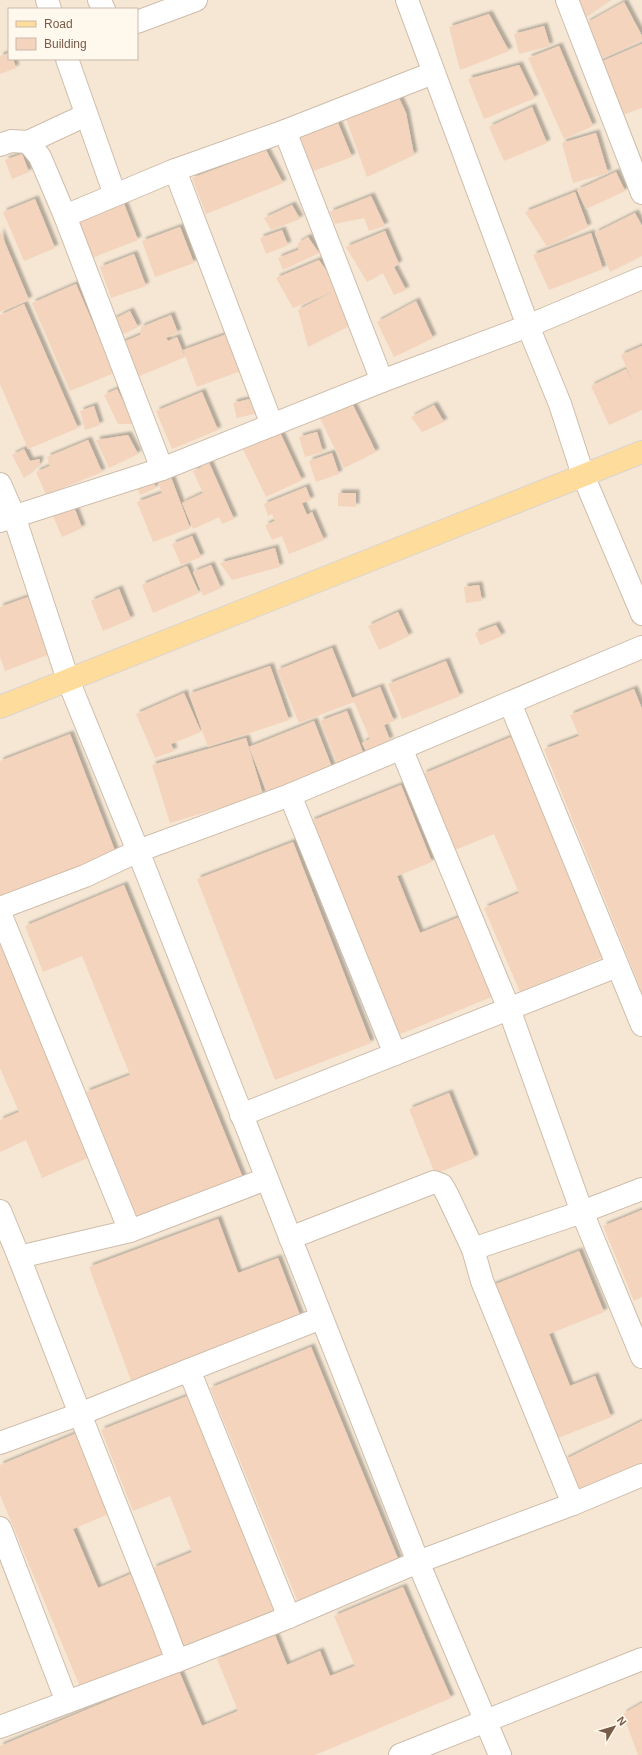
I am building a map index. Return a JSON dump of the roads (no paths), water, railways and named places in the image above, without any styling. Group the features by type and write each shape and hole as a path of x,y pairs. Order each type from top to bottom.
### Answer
{"main road":[{"path":"0,707 642,452"}],"street":[{"path":"138,22 196,0"},
{"path":"566,0 642,194"},
{"path":"410,1 433,73 528,326 560,404 583,475 642,614"},
{"path":"67,60 115,196"},
{"path":"65,216 176,170 285,131 433,73"},
{"path":"0,144 11,141 28,142 86,116"},
{"path":"285,131 382,381"},
{"path":"28,142 40,157 65,216 162,469"},
{"path":"176,170 272,425"},
{"path":"7,519 162,469 382,381 528,326 642,278"},
{"path":"0,484 7,519 68,680 138,851 418,1562 500,1755"},
{"path":"0,908 85,876 138,851 290,795 642,647"},
{"path":"510,703 642,1025"},
{"path":"401,748 509,1009 582,1212 642,1357"},
{"path":"290,795 395,1054"},
{"path":"0,913 130,1231"},
{"path":"241,1115 617,966"},
{"path":"19,1256 130,1231 266,1179"},
{"path":"290,1238 434,1182 442,1185 473,1249 482,1281 574,1504"},
{"path":"473,1249 582,1212 642,1189"},
{"path":"0,1210 160,1613 177,1661"},
{"path":"0,1443 80,1414 321,1318"},
{"path":"189,1370 289,1617"},
{"path":"0,1727 177,1661 289,1617 418,1562 574,1504 642,1475"},
{"path":"0,1528 67,1702"},
{"path":"400,1755 642,1659"}]}
